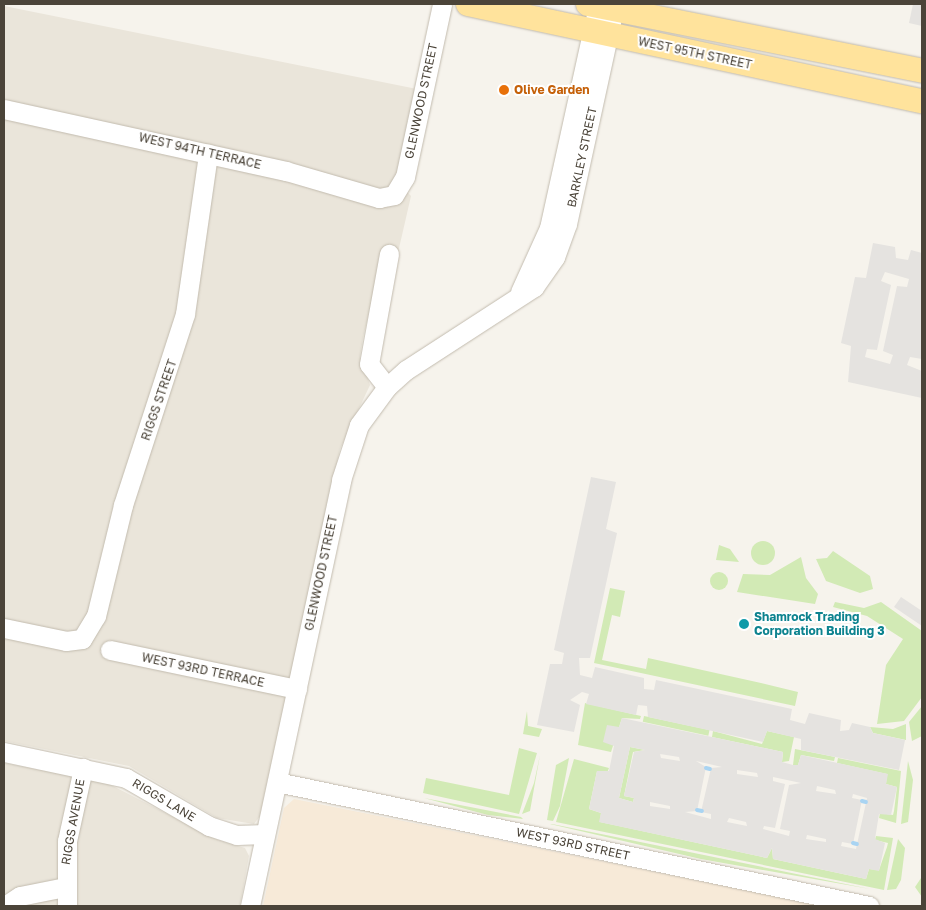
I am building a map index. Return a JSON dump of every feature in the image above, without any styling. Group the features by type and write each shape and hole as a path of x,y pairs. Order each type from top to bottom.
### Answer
{"main road":[{"name":"WEST 95TH STREET","path":"468,4 922,101"},
{"path":"603,5 922,71"},
{"path":"868,90 874,79 922,86"}],"street":[{"name":"GLENWOOD STREET","path":"394,194 405,177 442,4"},
{"name":"BARKLEY STREET","path":"386,387 520,293 549,228 600,33 603,5"},
{"name":"WEST 94TH TERRACE","path":"4,109 208,154 379,198 394,194"},
{"name":"RIGGS STREET","path":"4,628 66,641 82,639 96,616 123,505 176,349 199,244 208,154"},
{"path":"386,387 369,364 389,254"},
{"name":"GLENWOOD STREET","path":"250,906 347,454 367,410 386,387"},
{"name":"WEST 93RD TERRACE","path":"110,650 296,689"},
{"name":"RIGGS LANE","path":"4,752 126,778 209,826 236,834 265,834"},
{"name":"RIGGS AVENUE","path":"66,906 67,841 83,768"},
{"name":"WEST 93RD STREET","path":"277,782 869,906"},
{"path":"5,906 20,896 65,887"}],"shaded area":[{"path":"913,4 922,4 922,26 909,23"},
{"path":"4,6 417,89 397,181 411,196 397,257 383,253 363,338 360,357 370,385 340,449 260,816 254,824 217,818 129,766 4,741"},
{"path":"873,243 895,247 896,258 908,260 911,250 922,253 922,359 910,357 907,365 922,371 922,398 848,382 851,346 841,343 855,277 866,278","holes":["885,272 909,279 907,287 897,286 883,351 893,355 890,364 865,357 867,349 877,350 891,285 881,281"]},
{"path":"591,477 616,482 606,529 617,533 590,658 579,658 580,675 592,678 595,667 644,678 644,689 654,690 656,680 792,709 790,720 805,724 809,713 841,720 840,731 849,730 852,723 870,727 873,733 905,740 899,770 801,750 801,739 767,731 763,742 648,717 647,706 638,705 636,715 586,704 589,694 582,692 570,700 580,705 574,732 537,725 550,664 562,664 564,653 554,650"},
{"path":"901,597 922,611 922,626 894,607"},
{"path":"622,718 783,752 782,762 793,765 798,765 801,755 888,774 886,784 897,787 891,815 879,814 875,839 885,843 879,871 869,869 866,879 773,859 772,848 767,858 599,822 601,813 589,809 597,771 609,771 614,746 603,742 607,725 619,727","holes":["630,747 645,750 634,752 624,796 634,798 633,802 619,798","660,754 679,757 680,761 661,758","696,761 722,767 711,768 701,812 711,814 711,819 685,812 697,811 706,767","737,770 757,773 758,777 737,774","773,777 801,783 789,785 780,829 790,831 789,836 763,829 764,826 775,828 785,784 773,781","817,786 835,790 836,794 816,791","853,794 867,798 856,849 841,846 842,842 853,844 862,800 852,798","650,802 670,806 670,809 650,806","729,818 746,822 747,826 727,822","807,835 826,839 826,842 806,839"]},
{"path":"4,763 107,783 218,840 245,848 249,856 240,906 4,906"},
{"path":"294,799 819,906 263,906 284,808"}],"green space":[{"path":"763,541 772,544 775,553 772,562 763,565 754,562 751,553 754,544"},
{"path":"719,545 730,549 739,562 716,560"},
{"path":"833,551 870,576 873,589 860,593 826,581 816,559 827,558"},
{"path":"801,557 806,578 818,594 815,604 737,592 743,574 770,575"},
{"path":"719,572 725,575 728,581 725,587 719,590 713,587 710,581 713,575"},
{"path":"610,588 625,591 620,617 612,615 602,660 646,669 648,658 761,683 798,692 795,706 594,663"},
{"path":"835,602 864,608 881,602 922,631 922,697 904,721 877,724 886,665 903,639 867,616 833,607"},
{"path":"585,703 641,716 640,719 622,718 611,752 578,745"},
{"path":"922,706 922,736 912,741 909,722"},
{"path":"527,711 528,726 542,729 539,737 523,734"},
{"path":"644,716 710,730 708,736 643,722"},
{"path":"906,724 906,740 873,733 870,727 893,729"},
{"path":"713,731 762,744 767,731 794,737 789,761 782,762 783,752 712,737"},
{"path":"630,747 645,750 633,752 624,796 634,798 633,802 619,798"},
{"path":"519,748 537,753 519,814 423,793 426,778 509,795"},
{"path":"795,749 835,757 834,761 801,755 798,765 793,765"},
{"path":"540,755 530,811 522,814 534,783"},
{"path":"569,758 560,806 553,821 547,820 556,765"},
{"path":"838,758 901,771 896,823 879,818 880,813 893,815 894,811 897,787 886,784 887,774 837,763"},
{"path":"574,759 609,768 607,773 597,771 589,809 601,813 600,822 767,858 772,848 773,859 866,879 869,869 879,870 888,843 875,840 876,836 893,838 884,890 556,822"},
{"path":"908,761 913,780 908,822 901,824"},
{"path":"424,798 521,817 523,819 488,815"},
{"path":"550,824 552,824 870,889 701,859"},
{"path":"922,831 922,897 915,887 921,878"},
{"path":"898,839 905,848 901,880 896,889 887,890"}],"waterway":[{"path":"706,768 710,769"},
{"path":"862,801 866,802"},
{"path":"697,810 702,811"},
{"path":"853,843 857,844"}],"place":[{"name":"Olive Garden","path":"504,90"},
{"name":"Shamrock Trading Corporation Building 3","path":"744,624"}]}
